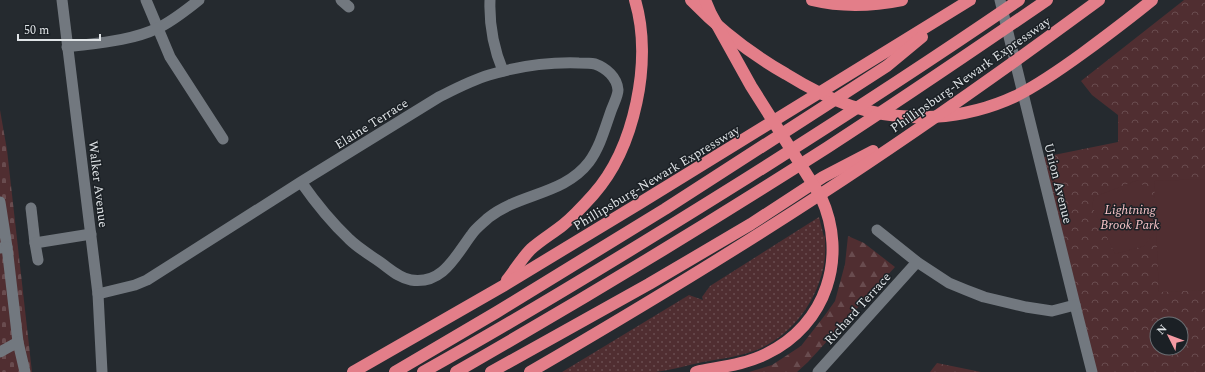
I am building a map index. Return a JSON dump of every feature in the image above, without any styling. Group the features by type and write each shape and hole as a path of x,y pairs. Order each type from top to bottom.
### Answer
{"highway":[{"path":"503,286 531,249 564,224 594,194 617,160 631,122 640,84 640,25 635,0"},
{"path":"692,0 714,22 744,47 804,85 858,108 877,113 912,117 935,117 971,112 995,105 1016,96 1058,71 1116,29 1152,0"},
{"path":"692,0 727,55 752,86"},
{"path":"696,372 737,364 758,358 783,345 800,330 815,310 827,285 833,257 832,229 821,196 752,86 711,14 705,0"},
{"path":"812,0 835,4 854,5 876,4 902,0"},
{"name":"Phillipsburg-Newark Expressway","path":"354,372 503,286 970,0"},
{"path":"423,372 639,245 801,144 1019,0"},
{"name":"Phillipsburg-Newark Expressway","path":"456,372 545,321 694,231 830,146 966,56 1047,0"},
{"name":"Phillipsburg-Newark Expressway","path":"530,372 658,296 822,193 973,90 1099,0"},
{"path":"395,372 610,243 887,66 955,10"},
{"path":"491,372 751,224 823,177 919,127"}],"street":[{"name":"Walker Avenue","path":"62,0 98,294 102,372"},
{"path":"146,0 170,57 223,139"},
{"path":"67,47 134,37 158,28 178,16 199,0"},
{"path":"490,0 490,29 497,58 503,71"},
{"name":"Union Avenue","path":"1000,0 1092,372"},
{"name":"Elaine Terrace","path":"98,294 135,285 147,280 301,182 439,97 463,85 488,75 514,68 540,64 594,64 607,70 615,79 618,90 601,141 590,161 578,175 564,184 504,208 489,217 473,232 449,266 436,276 428,279 412,280 403,278 349,240 317,204 301,182"},
{"path":"0,202 4,247 18,342 25,372"},
{"path":"31,208 38,260"},
{"path":"877,230 917,262 949,283 984,297 1026,307 1052,311 1075,305"},
{"path":"35,243 91,234"},
{"name":"Richard Terrace","path":"818,372 917,262"},
{"path":"0,352 18,342"}],"green space":[{"name":"Lightning Brook Park","path":"1184,0 1205,0 1205,372 1092,372 1039,158 1118,142 1118,115 1092,95 1081,81"},
{"path":"0,110 7,150 32,372 0,372"},
{"path":"1205,179 1205,290 1159,292 1156,230 1144,246 1115,254 1092,206 1094,197 1138,180 1155,198 1154,181"},
{"path":"819,217 824,237 825,235 825,256 824,265 814,295 799,319 778,338 767,345 741,355 656,372 562,372 689,295 703,300 702,297 710,286"},
{"path":"848,236 864,243 895,267 808,362 797,372 749,372 772,365 801,346 825,315 835,301 845,264"},
{"path":"937,363 981,372 930,372"}]}
